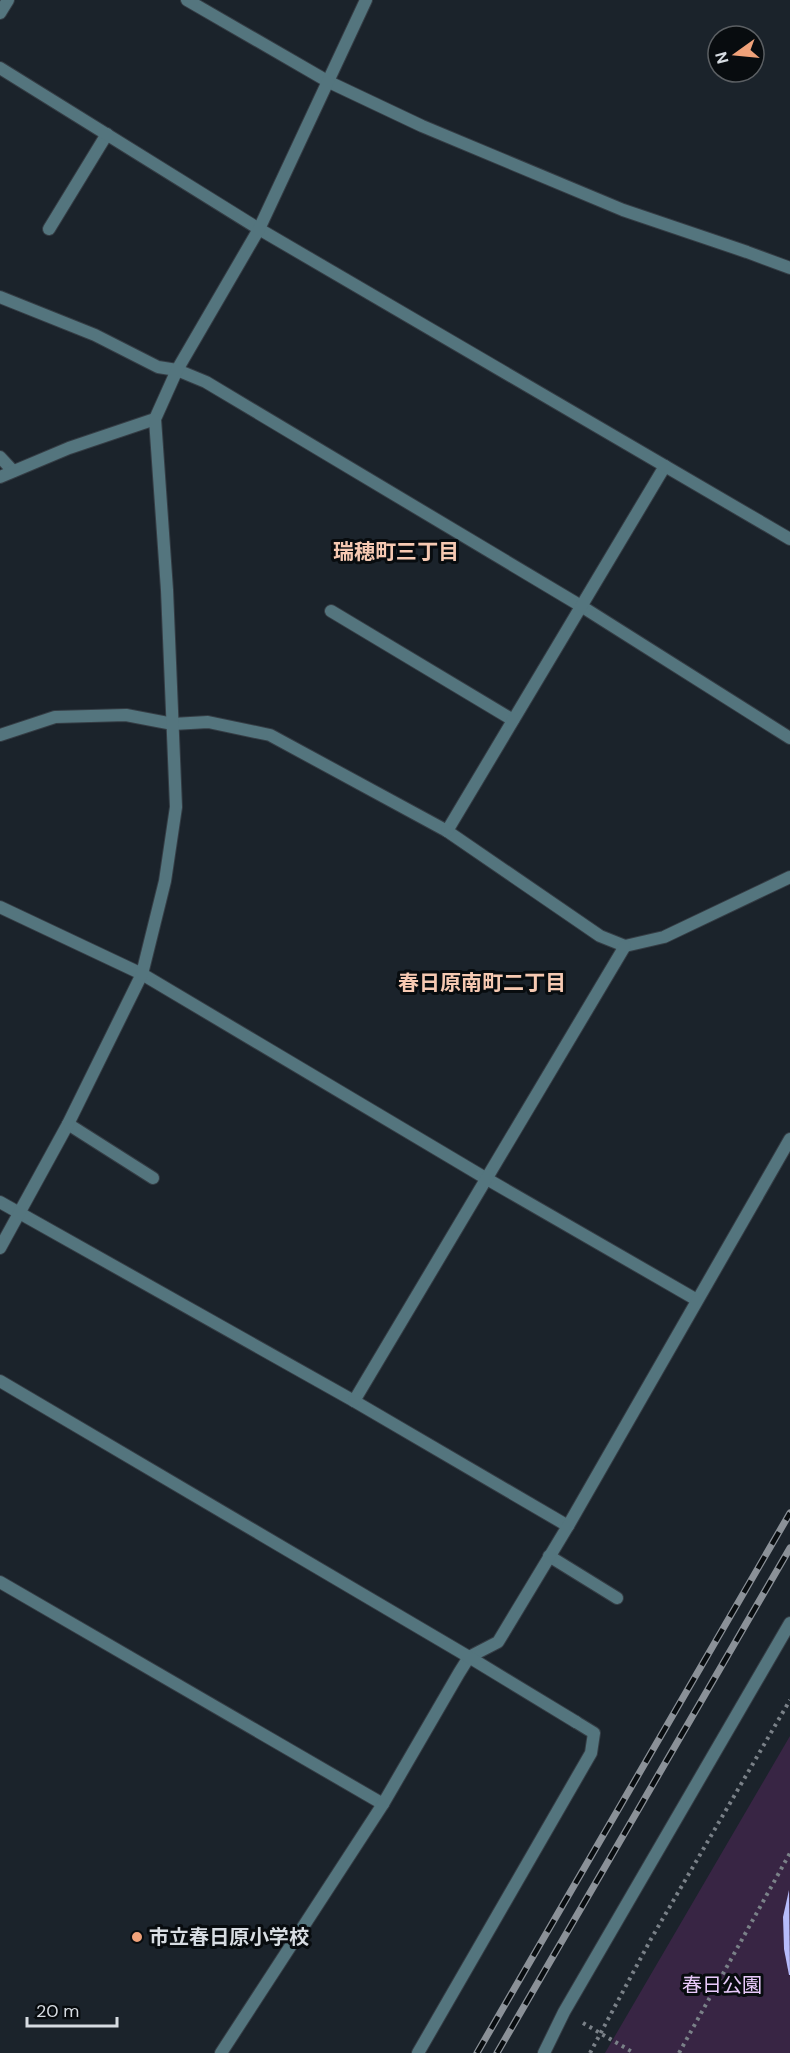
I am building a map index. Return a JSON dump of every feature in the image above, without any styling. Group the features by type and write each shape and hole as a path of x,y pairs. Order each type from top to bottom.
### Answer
{"street":[{"path":"0,13 8,0"},
{"path":"187,0 329,82 422,126 623,210 790,268"},
{"path":"0,1248 68,1124 142,974 165,881 176,807 167,590 154,419 177,370 260,229 366,0"},
{"path":"0,68 260,229 790,539"},
{"path":"49,229 107,134"},
{"path":"0,297 94,335 158,367 177,370 206,382 581,606 790,738"},
{"path":"0,477 69,447 154,419"},
{"path":"0,457 13,471"},
{"path":"447,831 665,466"},
{"path":"331,610 513,720"},
{"path":"0,735 55,717 126,715 173,724 208,722 270,735 447,831 600,936 625,946 664,937 790,877"},
{"path":"0,907 142,974 487,1179 697,1300"},
{"path":"354,1401 625,946"},
{"path":"68,1124 153,1178"},
{"path":"221,2053 383,1804 469,1657 498,1642 568,1526 790,1139"},
{"path":"0,1202 354,1401 568,1526"},
{"path":"0,1382 469,1657 594,1733 591,1754 418,2053"},
{"path":"549,1556 617,1598"},
{"path":"0,1582 383,1804"},
{"path":"544,2053 564,2012 790,1623"}],"path":[{"path":"590,2053 651,1939 790,1700"},
{"path":"679,2053 790,1853"},
{"path":"564,2012 634,2053"}],"green space":[{"name":"春日公園","path":"790,1736 790,2053 605,2053"}],"building":[{"path":"789,1890 790,1975 784,1949 783,1917"}],"railway":[{"path":"477,2053 790,1513"},
{"path":"497,2053 790,1548"}],"place":[{"name":"市立春日原小学校","path":"137,1937"}],"district":[{"name":"瑞穂町三丁目","path":"396,552"},
{"name":"春日原南町二丁目","path":"482,983"}]}
